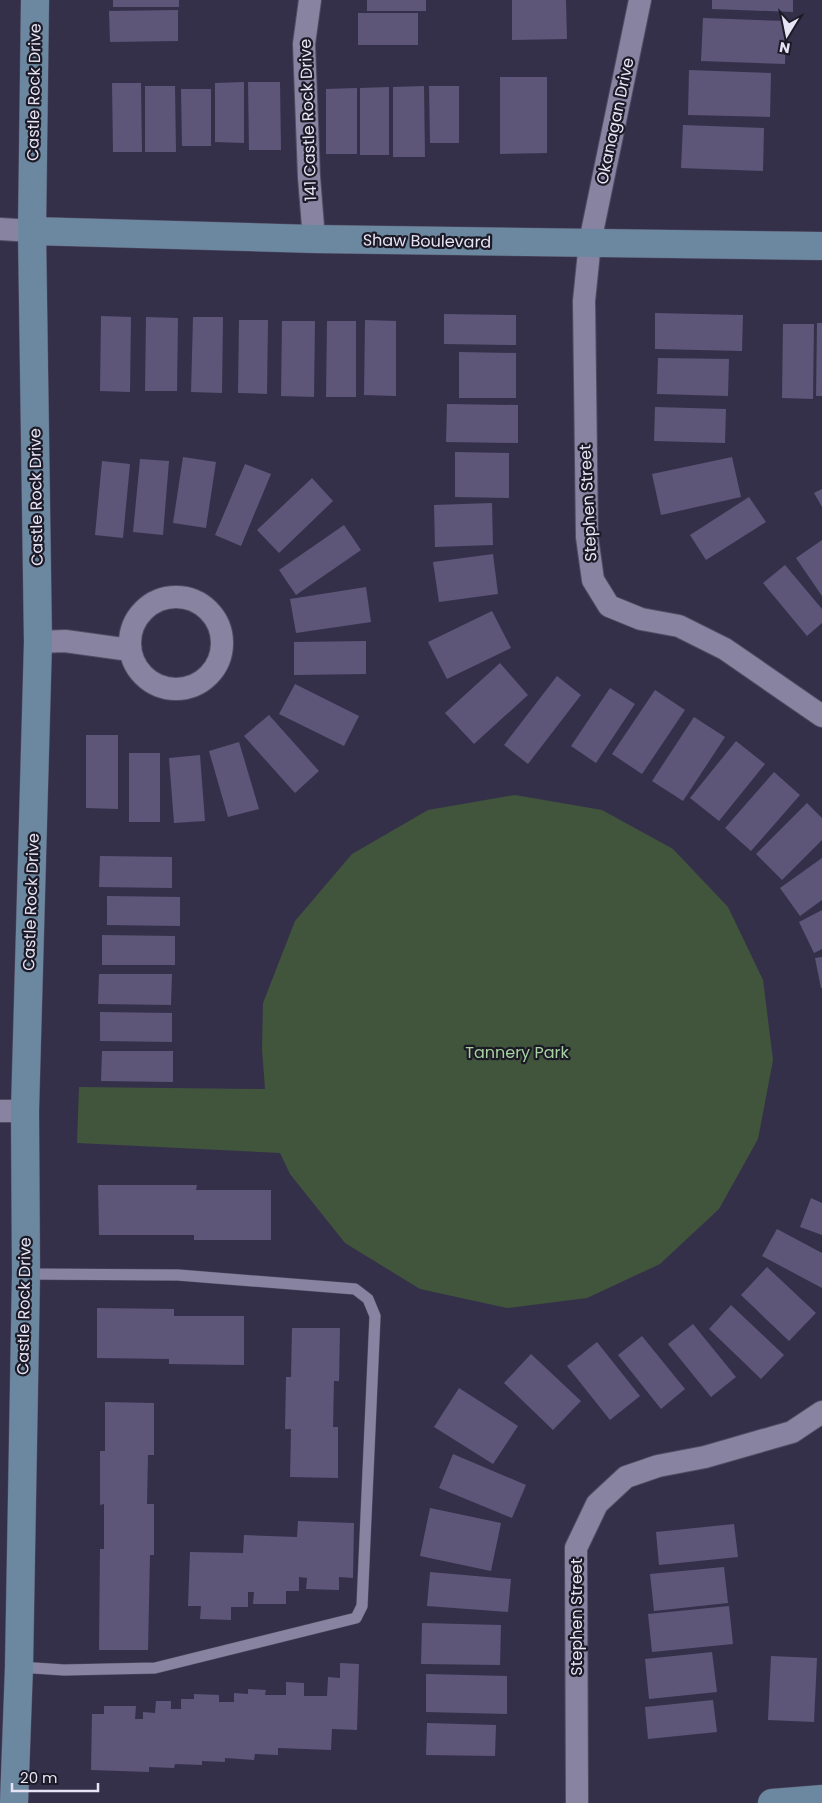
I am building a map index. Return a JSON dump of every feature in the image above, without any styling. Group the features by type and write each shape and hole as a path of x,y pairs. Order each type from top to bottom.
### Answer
{"street":[{"name":"Castle Rock Drive","path":"14,1803 26,1274 12,1111 38,642 32,230 36,0"},
{"name":"141 Castle Rock Drive","path":"310,0 304,44 309,177 314,240"},
{"name":"Okanagan Drive","path":"590,242 640,0"},
{"path":"0,229 32,230"},
{"name":"Shaw Boulevard","path":"32,230 314,240 822,246"},
{"name":"Stephen Street","path":"590,242 584,301 587,537 593,580 609,606 641,619 679,626 726,649 822,716"},
{"path":"171,597 186,598 200,603 212,613 220,626 223,641 221,657 214,670 203,682 188,688 173,690 158,686 144,678 135,665 130,650 130,635 135,621 144,609 157,601 171,597"},
{"path":"38,642 65,641 130,650"},
{"name":"Stephen Street","path":"577,1803 576,1548 597,1504 626,1477 658,1466 705,1457 792,1432 822,1412"},
{"path":"772,1803 822,1799"}],"lane":[{"path":"18,1667 64,1670 155,1668 356,1618 362,1606 375,1316 368,1299 355,1289 178,1275 26,1274"}],"green space":[{"name":"Tannery Park","path":"515,795 602,810 673,849 728,907 763,980 773,1060 758,1139 719,1209 660,1264 587,1298 507,1308 420,1289 345,1243 290,1174 280,1153 77,1143 79,1087 265,1089 262,1049 263,1003 295,921 352,854 428,810"}],"building":[{"path":"113,0 179,0 179,7 113,7"},
{"path":"367,0 426,0 426,11 367,11"},
{"path":"512,0 566,0 567,39 512,40"},
{"path":"712,0 793,0 793,12 712,9"},
{"path":"178,10 178,41 110,42 109,11"},
{"path":"358,13 418,13 418,45 358,45"},
{"path":"703,18 786,21 785,64 701,61"},
{"path":"689,70 771,73 770,117 688,115"},
{"path":"500,77 547,77 547,153 500,154"},
{"path":"244,82 244,143 215,142 215,83"},
{"path":"248,82 280,82 281,150 249,150"},
{"path":"112,83 141,83 142,152 113,152"},
{"path":"145,86 175,86 176,152 145,152"},
{"path":"424,86 425,157 393,157 393,87"},
{"path":"429,86 459,86 459,143 430,143"},
{"path":"389,87 389,155 360,155 360,88"},
{"path":"357,88 357,154 326,154 326,89"},
{"path":"181,89 211,89 211,146 182,146"},
{"path":"683,125 764,128 763,171 681,168"},
{"path":"655,313 743,315 742,351 655,349"},
{"path":"444,314 516,315 516,345 444,344"},
{"path":"101,316 131,317 130,392 100,391"},
{"path":"146,317 178,318 177,391 145,391"},
{"path":"193,317 223,317 222,393 191,392"},
{"path":"239,320 268,320 267,394 238,393"},
{"path":"365,320 396,321 396,396 364,395"},
{"path":"282,321 315,321 314,397 281,396"},
{"path":"327,321 356,321 356,397 326,397"},
{"path":"817,323 822,323 822,396 816,396"},
{"path":"783,324 814,324 813,399 782,398"},
{"path":"459,352 516,353 516,398 459,398"},
{"path":"658,358 729,359 728,396 657,394"},
{"path":"447,404 518,405 518,443 446,442"},
{"path":"655,407 726,409 725,443 654,441"},
{"path":"455,452 509,453 509,498 455,497"},
{"path":"183,457 216,462 206,528 173,523"},
{"path":"732,457 741,497 661,515 652,474"},
{"path":"140,459 169,461 163,535 133,532"},
{"path":"102,461 130,464 123,538 95,535"},
{"path":"245,464 271,474 241,546 215,535"},
{"path":"312,478 333,501 279,553 257,530"},
{"path":"822,489 822,507 814,493"},
{"path":"749,497 766,522 706,560 690,535"},
{"path":"492,503 493,545 435,547 434,505"},
{"path":"344,525 361,550 296,595 279,570"},
{"path":"822,540 822,596 796,558"},
{"path":"493,554 498,594 439,602 433,562"},
{"path":"785,565 822,609 822,623 807,636 763,583"},
{"path":"366,587 371,622 296,633 290,599"},
{"path":"492,611 511,648 447,679 428,642"},
{"path":"366,641 366,674 294,675 294,642"},
{"path":"500,663 528,695 474,744 445,713"},
{"path":"557,676 581,695 528,764 504,745"},
{"path":"295,684 359,716 344,746 279,714"},
{"path":"610,688 635,704 596,763 571,746"},
{"path":"655,690 685,710 642,774 612,754"},
{"path":"269,715 319,771 295,793 244,736"},
{"path":"694,717 725,737 683,801 652,781"},
{"path":"86,735 118,735 118,809 86,808"},
{"path":"736,741 765,764 719,821 690,798"},
{"path":"239,742 259,809 228,817 209,751"},
{"path":"129,753 160,753 160,822 129,822"},
{"path":"200,755 205,821 174,823 169,758"},
{"path":"774,772 800,795 751,851 725,828"},
{"path":"807,803 822,818 822,840 782,880 756,854"},
{"path":"100,856 172,857 172,888 99,887"},
{"path":"822,858 822,900 800,916 780,888"},
{"path":"107,896 180,897 180,926 107,925"},
{"path":"822,910 822,949 814,953 799,922"},
{"path":"102,935 175,936 175,965 102,965"},
{"path":"822,957 822,988 821,988 815,958"},
{"path":"99,974 172,974 171,1005 98,1004"},
{"path":"100,1012 172,1013 172,1042 100,1041"},
{"path":"102,1051 173,1051 173,1082 101,1081"},
{"path":"98,1185 197,1185 196,1190 271,1190 271,1240 194,1240 194,1235 99,1235"},
{"path":"811,1198 822,1203 822,1235 800,1227"},
{"path":"777,1229 822,1253 822,1288 762,1256"},
{"path":"767,1267 816,1313 789,1341 741,1295"},
{"path":"731,1305 784,1355 761,1379 709,1329"},
{"path":"97,1308 174,1309 174,1316 244,1316 244,1365 169,1364 169,1359 97,1358"},
{"path":"693,1324 736,1377 711,1397 668,1344"},
{"path":"292,1328 340,1328 339,1381 334,1381 333,1427 338,1427 338,1478 290,1477 291,1429 285,1429 286,1377 291,1377"},
{"path":"642,1336 685,1389 661,1409 618,1355"},
{"path":"597,1342 640,1396 610,1420 567,1366"},
{"path":"531,1354 581,1401 553,1430 504,1383"},
{"path":"459,1388 518,1426 493,1464 434,1427"},
{"path":"105,1402 154,1403 154,1455 148,1455 147,1504 154,1504 154,1555 150,1555 148,1650 99,1650 100,1549 104,1549 104,1504 100,1505 100,1451 105,1451"},
{"path":"453,1454 526,1485 512,1518 439,1488"},
{"path":"430,1508 501,1523 491,1571 420,1556"},
{"path":"298,1521 354,1523 353,1578 339,1577 339,1590 306,1589 307,1578 299,1577 299,1591 286,1591 286,1604 253,1604 254,1592 248,1592 248,1607 231,1607 231,1620 200,1619 201,1606 188,1606 190,1552 243,1553 244,1535 297,1537"},
{"path":"734,1524 738,1557 659,1565 656,1532"},
{"path":"724,1567 728,1603 654,1611 650,1574"},
{"path":"430,1572 511,1579 508,1612 427,1606"},
{"path":"729,1606 733,1644 652,1652 648,1614"},
{"path":"422,1623 501,1625 500,1665 421,1664"},
{"path":"712,1652 717,1692 649,1699 645,1659"},
{"path":"771,1656 817,1658 814,1722 768,1720"},
{"path":"340,1663 359,1664 357,1730 332,1729 331,1750 278,1748 278,1755 255,1754 254,1760 225,1758 225,1762 202,1761 202,1765 175,1764 174,1768 149,1767 149,1772 91,1770 92,1714 104,1714 104,1706 136,1706 135,1719 143,1719 143,1712 155,1713 156,1701 171,1701 171,1709 181,1709 181,1699 194,1699 194,1694 219,1695 219,1702 234,1702 234,1693 248,1694 248,1689 266,1690 265,1695 286,1695 286,1682 304,1683 304,1696 327,1696 328,1677 340,1678"},
{"path":"426,1674 507,1676 507,1714 426,1712"},
{"path":"713,1700 717,1732 648,1739 645,1707"},
{"path":"427,1723 496,1725 495,1756 426,1755"}]}
